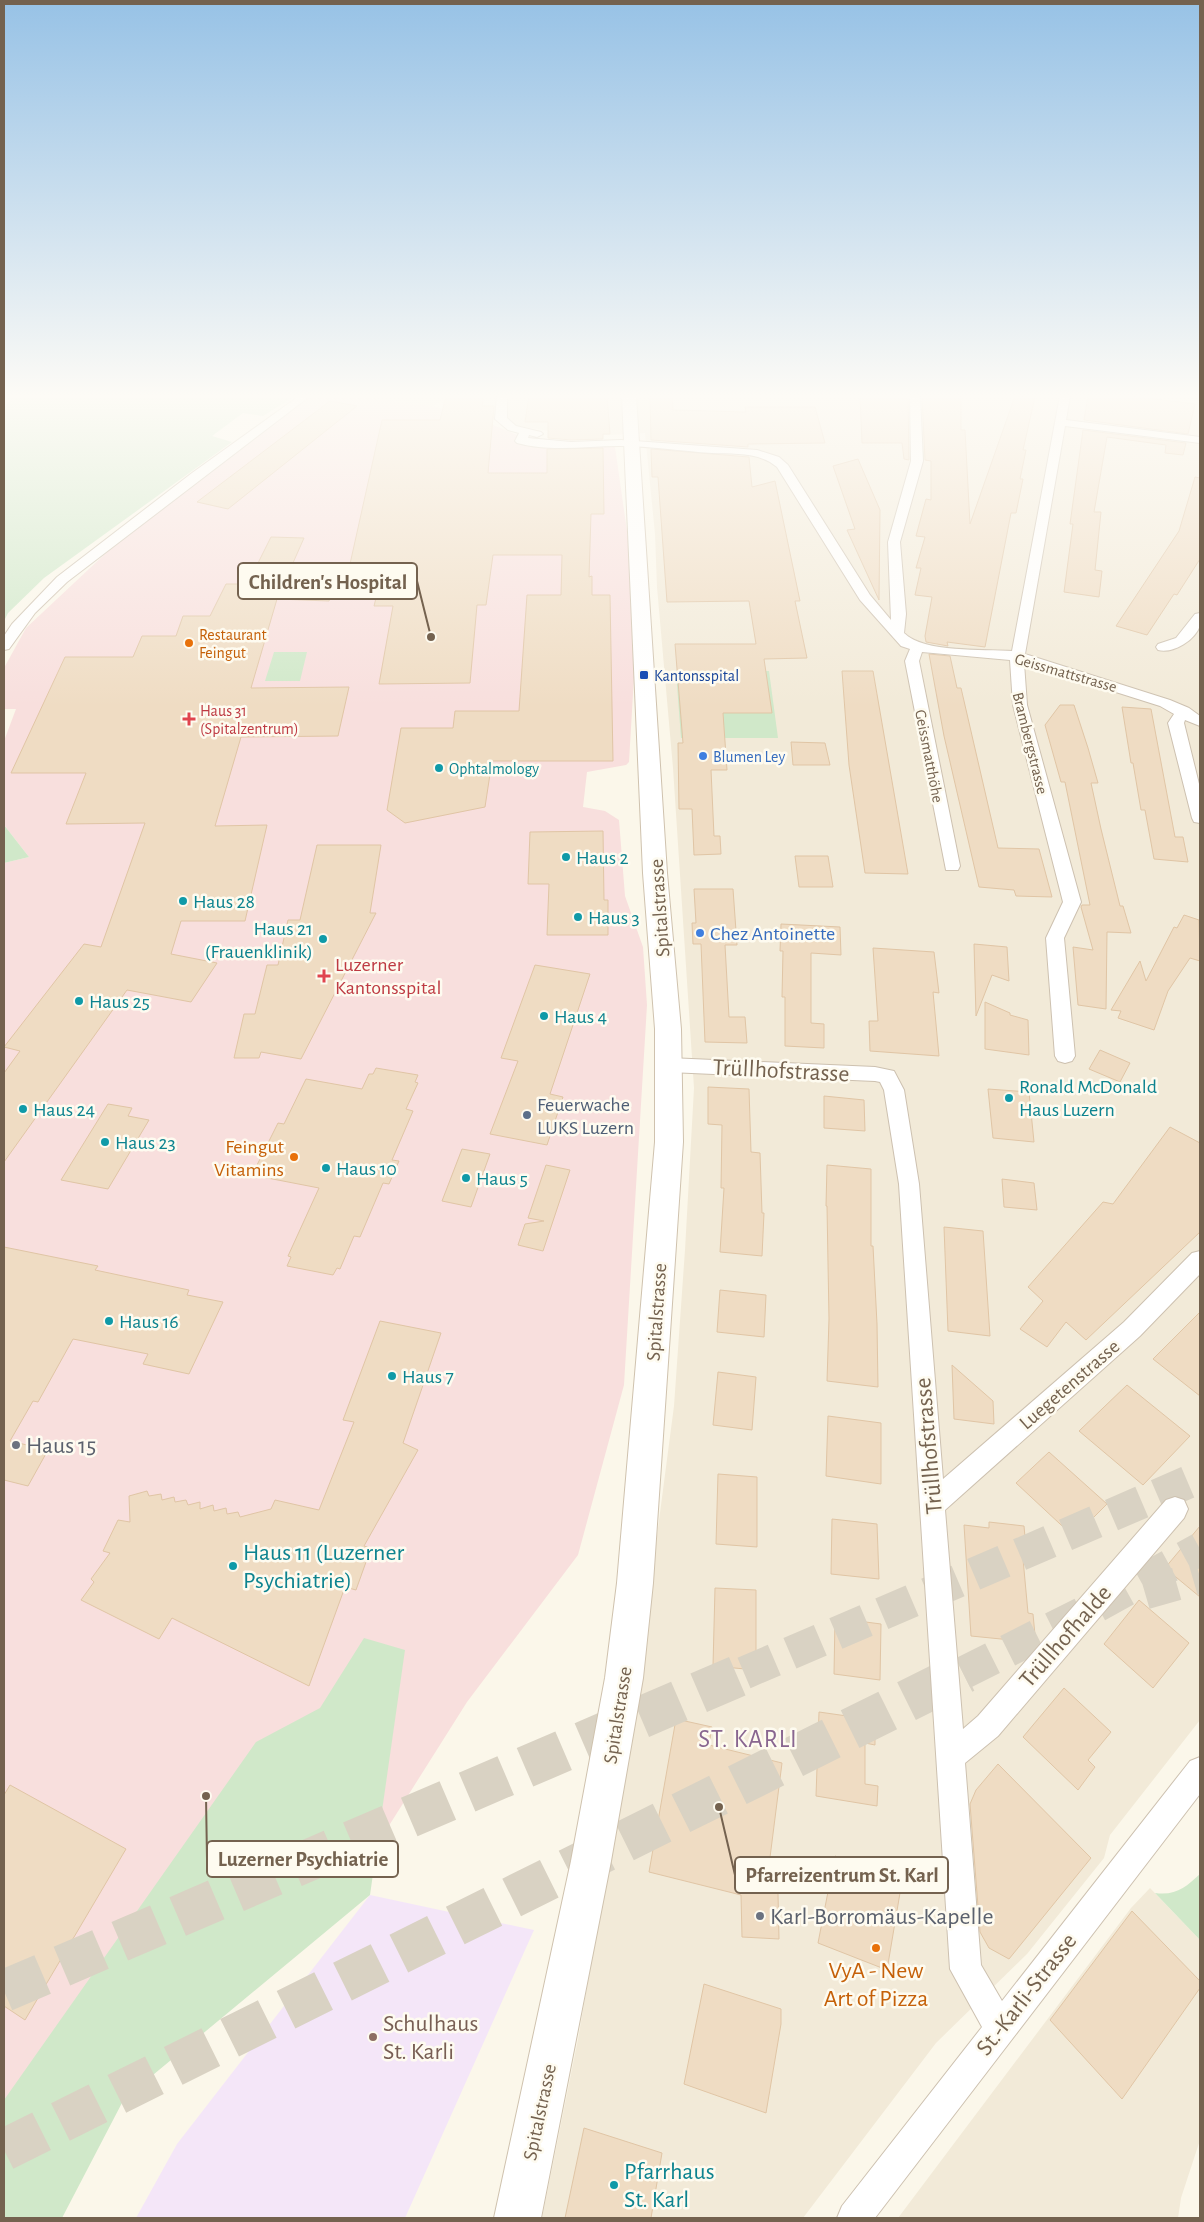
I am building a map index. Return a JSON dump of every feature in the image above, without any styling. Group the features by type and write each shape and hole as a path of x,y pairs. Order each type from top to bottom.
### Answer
{"main road":[{"name":"Spitalstrasse","path":"517,2218 591,1861 624,1678 636,1574 669,1142 669,1065 641,632 635,500"}],"street":[{"path":"4,646 28,610 58,583 165,500"},
{"name":"Geissmattstrasse","path":"804,500 865,597 906,643 917,648 950,653 1018,656 1165,702 1184,711 1200,722"},
{"path":"897,633 899,614 894,542 907,500"},
{"name":"Brambergstrasse","path":"1046,500 1016,667 1020,705 1072,902 1071,910 1057,928 1055,938 1065,1056"},
{"path":"1163,647 1181,641 1200,617"},
{"name":"Geissmatthöhe","path":"917,648 912,661 952,866"},
{"path":"1184,711 1176,723 1200,818"},
{"name":"Trüllhofstrasse","path":"669,1065 875,1074 888,1076 894,1090 910,1184 915,1281 966,1969 1000,2027"},
{"name":"Luegetenstrasse","path":"933,1504 1132,1329 1200,1260"},
{"name":"Trüllhofhalde","path":"950,1757 988,1726 1175,1509"},
{"name":"St.-Karli-Strasse","path":"854,2218 1200,1771"}],"shaded area":[{"name":"Luzerner Kantonsspital","path":"173,500 623,500 638,608 629,762 626,765 587,772 583,807 605,811 619,820 625,896 643,947 647,1005 624,1385 578,1555 467,1702 349,1889 4,2147 4,863 29,857 4,825 4,741 16,709 4,709 4,668 26,628 121,539"},
{"path":"652,500 1200,500 1200,1720 1110,1835 1104,1858 1027,1954 936,2043 803,2218 542,2218 578,2039 633,1719 674,1406 685,1250 694,1088 673,768 657,587"},
{"path":"1150,1888 1200,1940 1200,2140 1181,2198 1178,2218 898,2218 1131,1908"},
{"name":"Schulhaus St. Karli","path":"370,1895 534,1930 405,2218 136,2218 177,2144"}],"green space":[{"path":"4,500 152,500 44,578 8,613 4,621"},
{"path":"274,652 307,652 300,681 265,681"},
{"path":"769,671 778,738 681,738 676,672"},
{"path":"4,825 29,857 4,863"},
{"path":"364,1638 405,1650 370,1895 124,2099 62,2218 4,2218 4,2100 256,1742 320,1708"},
{"path":"1200,1874 1200,1940 1155,1893 1162,1894 1180,1890"}],"building":[{"path":"200,500 240,500 228,509 197,502"},
{"path":"364,500 604,500 604,514 591,514 589,577 592,576 592,595 610,595 613,761 492,761 485,807 405,823 387,810 401,728 453,728 455,711 519,711 527,595 561,595 562,555 493,555 486,605 477,605 470,683 379,684 393,606 374,606 380,582 346,582"},
{"path":"660,500 779,500 800,601 795,601 807,658 764,659 772,713 723,713 727,770 711,770 714,836 720,836 721,854 694,855 692,809 679,809 678,743 683,743 675,644 756,644 749,601 667,602"},
{"path":"845,500 876,500 880,510 879,600 847,530 855,529"},
{"path":"926,500 969,500 970,524 979,500 1019,500 1016,513 1011,513 985,647 947,642 948,646 926,642 925,636 932,597 915,595 921,568 916,568 925,537 916,536"},
{"path":"1073,500 1096,500 1094,512 1101,512 1095,570 1102,571 1099,597 1064,592 1073,524 1070,524"},
{"path":"1188,500 1200,500 1200,559 1177,595 1174,594 1147,635 1116,626 1179,531"},
{"path":"271,537 304,538 285,581 336,583 329,601 277,599 251,688 349,687 338,736 241,737 215,826 267,825 245,921 181,921 171,954 217,963 191,1002 127,990 4,1162 4,1073 20,1051 4,1047 84,944 101,947 145,823 66,824 86,773 11,773 65,657 133,657 142,636 176,636 183,616 210,616 226,584 244,584 252,567 256,567"},
{"path":"929,654 950,656 957,688 961,688 998,848 1039,849 1052,897 1016,896 1014,890 979,887 944,736"},
{"path":"842,671 873,671 908,874 865,873 849,765"},
{"path":"1060,705 1074,705 1088,748 1098,783 1091,783 1101,829 1120,906 1123,906 1131,933 1107,932 1106,1009 1078,1005 1073,947 1093,950 1081,907 1082,905 1090,905 1065,782 1061,782 1045,725"},
{"path":"1122,707 1151,709 1175,837 1183,837 1188,862 1154,859 1145,810 1141,810 1133,763 1131,763"},
{"path":"791,742 825,743 830,765 793,765"},
{"path":"603,831 604,900 608,900 608,935 547,935 549,884 528,884 530,832"},
{"name":"Haus 21 (Frauenklinik)","path":"317,845 381,845 370,913 376,913 301,1059 261,1052 259,1058 234,1058 244,1014 255,1014 267,965 278,965 288,920 300,920"},
{"path":"795,856 828,856 833,887 799,887"},
{"path":"694,889 733,889 737,945 725,945 729,1017 745,1017 747,1043 705,1042 701,944 693,944 692,923 696,923"},
{"path":"1184,915 1199,920 1200,961 1190,958 1168,991 1154,1030 1118,1018 1121,1011 1111,1010 1140,961 1146,981 1174,927 1177,928"},
{"path":"781,924 840,927 841,955 811,953 811,1023 824,1024 824,1048 785,1046 785,997 782,997 783,951 780,951"},
{"path":"974,944 1007,947 1009,981 992,975 976,1016"},
{"path":"873,948 934,952 939,993 933,992 939,1056 870,1051 869,1021 878,1021"},
{"path":"535,965 590,974 550,1094 563,1097 547,1145 490,1134 518,1061 501,1058"},
{"path":"985,1002 1010,1013 1010,1015 1028,1020 1029,1055 985,1049"},
{"path":"1100,1050 1130,1063 1120,1082 1089,1069"},
{"name":"Haus 10","path":"376,1068 418,1075 415,1082 418,1083 406,1109 413,1111 392,1160 399,1161 389,1184 383,1183 360,1237 354,1236 340,1269 337,1268 333,1275 287,1266 291,1257 288,1256 319,1188 252,1175 278,1123 284,1124 306,1079 362,1089 369,1074 373,1074"},
{"path":"708,1087 749,1089 751,1152 760,1153 762,1213 764,1213 762,1256 720,1252 724,1188 721,1188 722,1125 708,1124"},
{"path":"988,1089 1029,1092 1034,1142 993,1138"},
{"path":"824,1096 864,1100 865,1131 824,1128"},
{"name":"Haus 23","path":"108,1104 132,1108 128,1116 149,1120 108,1189 61,1180"},
{"path":"1170,1127 1200,1143 1200,1232 1086,1340 1066,1322 1047,1347 1020,1329 1043,1301 1028,1287 1103,1202 1113,1204"},
{"name":"Haus 5","path":"462,1149 490,1154 471,1207 442,1201"},
{"path":"546,1165 570,1170 543,1251 518,1245 525,1224 544,1221 528,1218"},
{"path":"827,1165 871,1169 871,1246 873,1246 877,1324 878,1387 827,1381 829,1319 826,1206"},
{"path":"1002,1179 1034,1183 1037,1210 1004,1207"},
{"path":"944,1227 983,1231 990,1336 948,1331"},
{"name":"Haus 16","path":"4,1247 98,1266 95,1270 189,1290 187,1295 223,1302 189,1374 143,1364 148,1354 73,1339 38,1402 33,1401 10,1441 48,1450 28,1486 4,1480"},
{"path":"720,1290 766,1295 764,1337 717,1332"},
{"path":"1200,1312 1200,1396 1153,1359"},
{"name":"Haus 11 (Luzerner Psychiatrie)","path":"380,1321 441,1333 403,1443 418,1450 364,1546 371,1548 356,1590 345,1587 309,1686 172,1618 159,1639 81,1600 94,1582 91,1579 110,1553 103,1551 118,1520 130,1522 129,1496 147,1491 149,1496 161,1494 162,1500 174,1497 175,1502 186,1500 188,1505 200,1502 200,1509 213,1505 214,1511 226,1508 227,1514 238,1512 240,1517 271,1509 275,1500 319,1510 354,1422 343,1420"},
{"path":"952,1365 993,1401 994,1424 954,1419"},
{"path":"718,1372 756,1377 752,1430 713,1425"},
{"path":"1127,1385 1190,1436 1143,1485 1079,1431"},
{"path":"828,1416 881,1423 881,1484 826,1476"},
{"path":"1049,1452 1107,1504 1074,1537 1016,1483"},
{"path":"718,1474 757,1477 757,1547 716,1544"},
{"path":"832,1519 877,1524 879,1579 831,1574"},
{"path":"989,1522 1024,1526 1026,1548 1022,1548 1028,1613 1033,1614 1035,1635 1031,1635 1031,1642 971,1636 964,1525 989,1528"},
{"path":"1200,1526 1200,1597 1165,1568"},
{"path":"715,1588 756,1590 756,1670 713,1666"},
{"path":"1139,1600 1189,1643 1153,1688 1104,1644"},
{"path":"835,1618 881,1624 880,1680 834,1674"},
{"path":"1064,1688 1111,1732 1088,1760 1095,1767 1078,1790 1023,1737"},
{"path":"819,1712 875,1720 875,1745 865,1743 865,1784 878,1786 877,1806 816,1796"},
{"path":"676,1719 712,1727 709,1745 782,1763 767,1881 778,1894 779,1939 742,1937 741,1895 649,1872"},
{"path":"998,1764 1091,1858 1009,1959 989,1948 980,1932 970,1804 976,1790"},
{"path":"10,1785 126,1849 25,2020 4,2006 4,1795"},
{"path":"835,1856 902,1881 887,1970 818,1943"},
{"path":"1132,1911 1200,1981 1200,1988 1122,2099 1050,2020"},
{"path":"704,1984 781,2009 781,2024 766,2113 684,2084"},
{"name":"Pfarrhaus St. Karl","path":"584,2128 662,2153 651,2218 565,2218"}],"tunnel":[{"path":"744,1673 1200,1477"},
{"path":"965,1672 1095,1607 1200,1549"},
{"path":"1145,1593 1200,1577"},
{"path":"4,1991 747,1672"},
{"path":"4,2150 965,1672"}],"place":[{"name":"Children's Hospital","path":"431,637"},
{"name":"Restaurant Feingut","path":"189,643"},
{"name":"Kantonsspital","path":"644,675"},
{"name":"Haus 31 (Spitalzentrum)","path":"189,719"},
{"name":"Blumen Ley","path":"703,756"},
{"name":"Ophtalmology","path":"439,768"},
{"name":"Haus 2","path":"566,857"},
{"name":"Haus 28","path":"183,901"},
{"name":"Haus 3","path":"578,917"},
{"name":"Chez Antoinette","path":"700,933"},
{"name":"Haus 21 (Frauenklinik)","path":"323,939"},
{"name":"Luzerner Kantonsspital","path":"324,976"},
{"name":"Haus 25","path":"79,1001"},
{"name":"Haus 4","path":"544,1016"},
{"name":"Ronald McDonald Haus Luzern","path":"1009,1098"},
{"name":"Haus 24","path":"23,1109"},
{"name":"Feuerwache LUKS Luzern","path":"527,1115"},
{"name":"Haus 23","path":"105,1142"},
{"name":"Feingut Vitamins","path":"294,1157"},
{"name":"Haus 10","path":"326,1168"},
{"name":"Haus 5","path":"466,1178"},
{"name":"Haus 16","path":"109,1321"},
{"name":"Haus 7","path":"392,1376"},
{"name":"Haus 15","path":"16,1445"},
{"name":"Haus 11 (Luzerner Psychiatrie)","path":"233,1566"},
{"name":"Luzerner Psychiatrie","path":"206,1796"},
{"name":"Pfarreizentrum St. Karl","path":"719,1807"},
{"name":"Karl-Borromäus-Kapelle","path":"760,1916"},
{"name":"VyA - New Art of Pizza","path":"876,1948"},
{"name":"Schulhaus St. Karli","path":"373,2037"},
{"name":"Pfarrhaus St. Karl","path":"614,2185"}],"district":[{"name":"ST. KARLI","path":"748,1738"}]}
